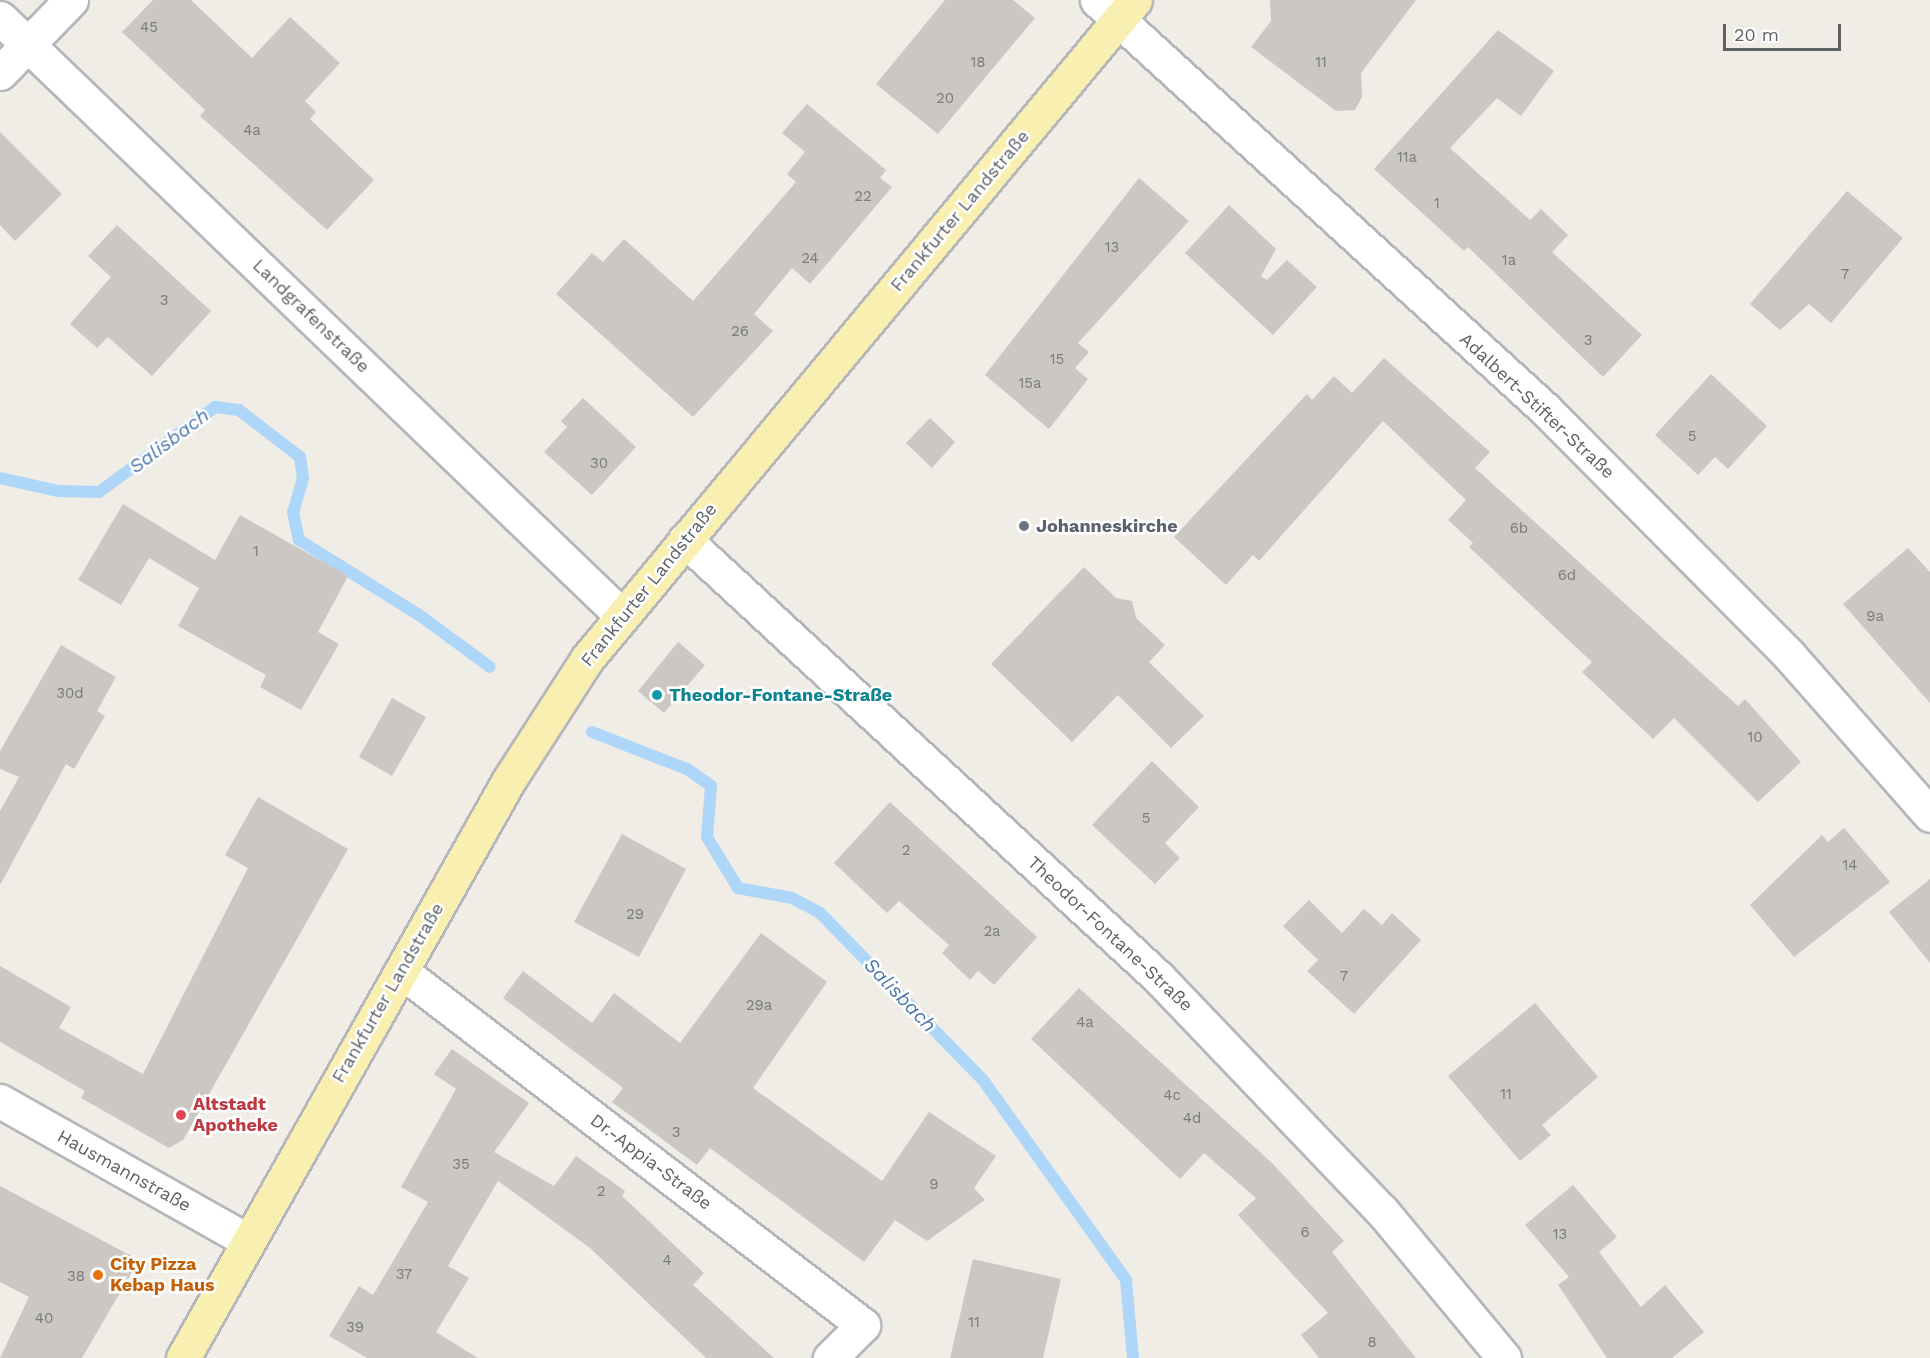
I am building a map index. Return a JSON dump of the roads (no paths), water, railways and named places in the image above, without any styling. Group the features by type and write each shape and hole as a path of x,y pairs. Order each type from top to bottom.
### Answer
{"main road":[{"name":"Frankfurter Landstraße","path":"183,1358 247,1240 508,780 621,615 685,540 1117,7"}],"street":[{"path":"0,73 70,0"},
{"name":"Adalbert-Stifter-Straße","path":"1117,7 1546,410 1789,655 1930,815"},
{"name":"Landgrafenstraße","path":"0,18 621,615"},
{"name":"Theodor-Fontane-Straße","path":"685,540 1159,978 1382,1211 1504,1358"},
{"name":"Dr.-Appia-Straße","path":"401,971 863,1325 830,1358"},
{"name":"Hausmannstraße","path":"0,1101 247,1240"}],"waterway":[{"name":"Salisbach","path":"0,478 58,491 99,492 215,407 239,410 300,457 303,478 293,512 299,540 422,617 490,667"},
{"name":"Salisbach","path":"592,732 687,769 711,786 707,837 738,888 792,898 820,913 983,1080 1126,1280 1133,1358"}],"place":[{"name":"Johanneskirche","path":"1024,526"},
{"name":"Theodor-Fontane-Straße","path":"657,695"},
{"name":"Altstadt Apotheke","path":"181,1115"},
{"name":"City Pizza Kebap Haus","path":"98,1275"}]}
